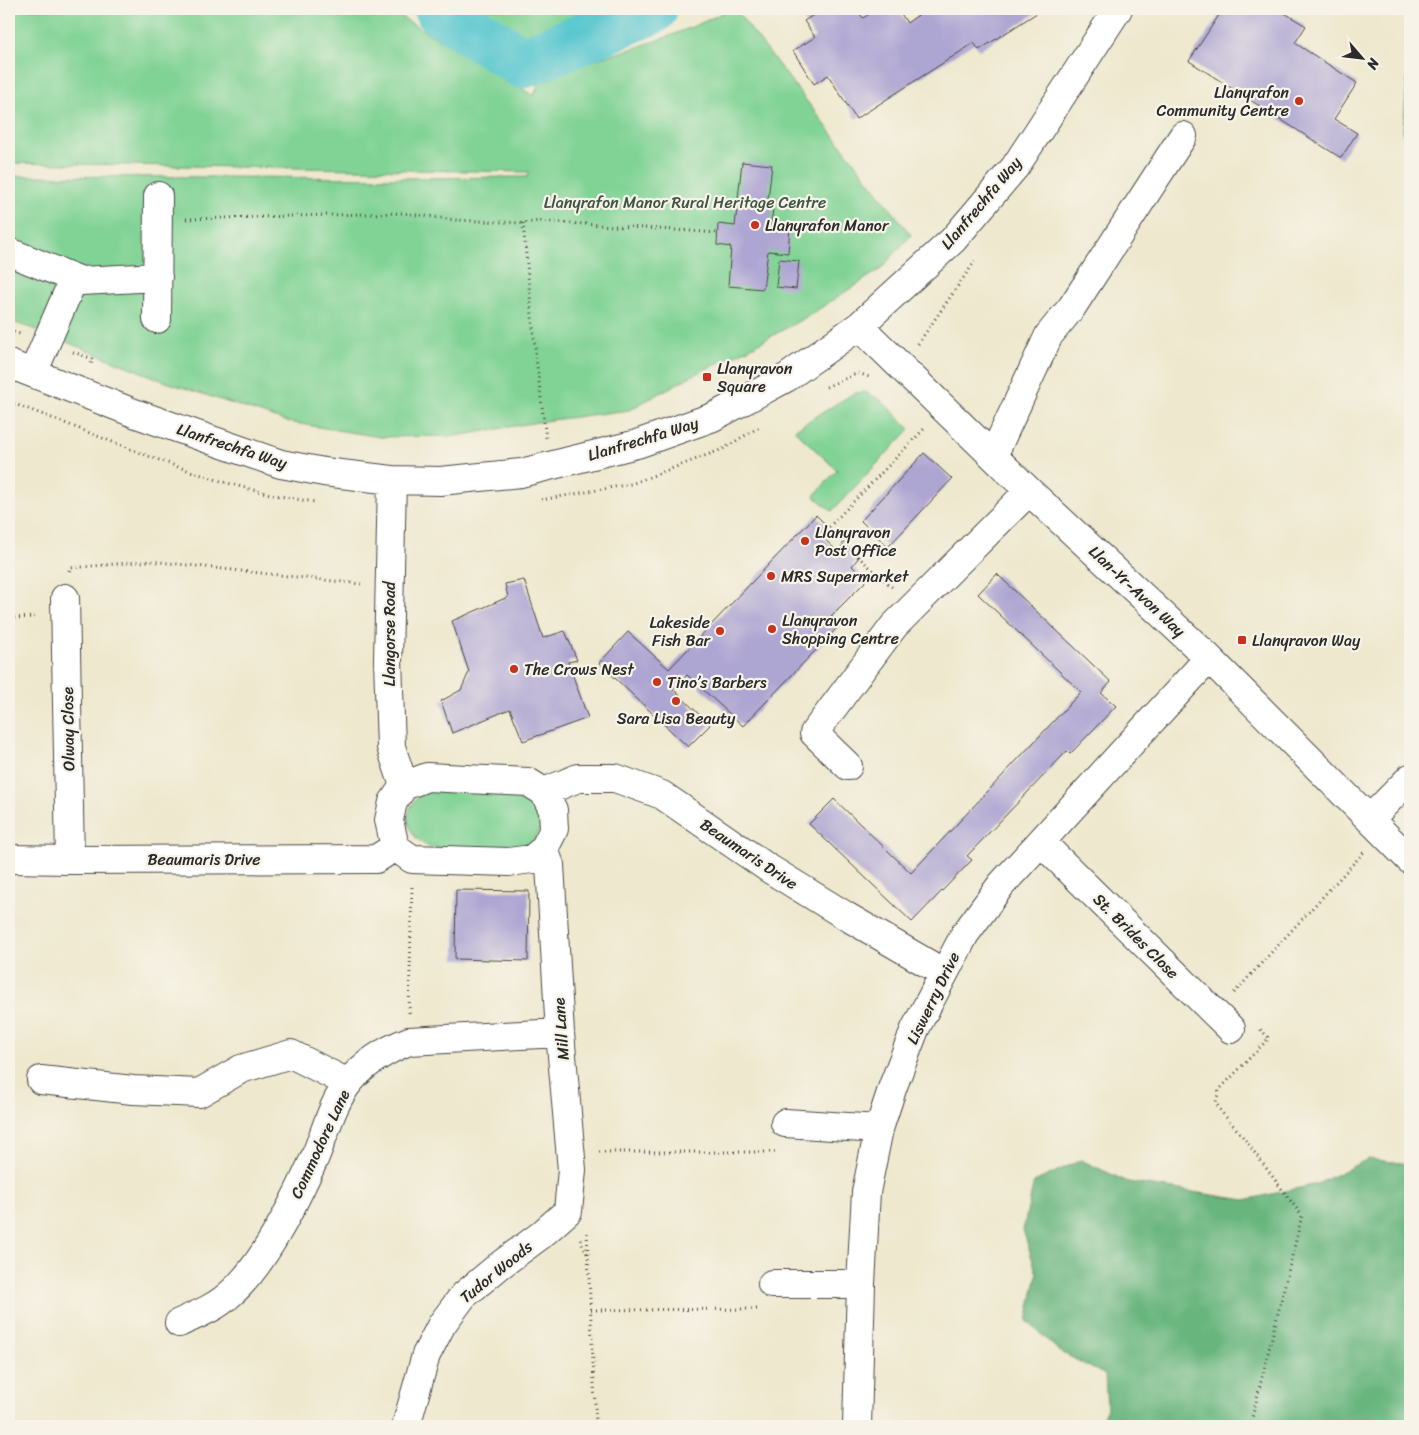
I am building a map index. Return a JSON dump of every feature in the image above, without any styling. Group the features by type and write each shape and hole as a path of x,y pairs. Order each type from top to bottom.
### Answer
{"street":[{"name":"Llanfrechfa Way","path":"21,369 134,413 281,464 324,472 392,480 440,481 521,473 637,444 713,417 786,378 859,326 953,240 1015,167 1118,9"},
{"path":"993,456 1049,335 1072,307 1183,136"},
{"path":"158,208 158,319"},
{"path":"9,252 81,281 158,277"},
{"path":"21,369 74,278"},
{"name":"Llan-Yr-Avon Way","path":"859,326 1029,491 1209,658 1410,860"},
{"name":"Llangorse Road","path":"392,480 388,660 391,747 404,786"},
{"path":"848,766 814,734 894,626 1029,491"},
{"name":"Olway Close","path":"65,598 70,860"},
{"name":"Liswerry Drive","path":"857,1426 866,1192 879,1129 915,1029 965,934 1001,885 1209,658"},
{"path":"427,778 528,782 544,792 554,810 554,829 544,849 532,859 509,862 404,853 389,820 393,802 404,786 427,778"},
{"name":"Beaumaris Drive","path":"544,792 578,778 615,778 662,795 768,868 944,973"},
{"path":"1377,825 1410,778"},
{"name":"St. Brides Close","path":"1041,842 1244,1027"},
{"name":"Mill Lane","path":"544,849 550,865 560,1033 578,1220"},
{"name":"Beaumaris Drive","path":"9,858 70,860 376,859 404,853"},
{"name":"Commodore Lane","path":"179,1323 205,1311 229,1296 253,1270 296,1196 334,1109 348,1082 367,1064 388,1049 409,1041 560,1033"},
{"path":"41,1080 133,1090 200,1093 241,1068 291,1054 348,1082"},
{"path":"785,1123 879,1129"},
{"name":"Tudor Woods","path":"406,1426 426,1355 447,1317 463,1296 499,1266 542,1236 578,1220"},
{"path":"772,1284 861,1284"}],"path":[{"path":"158,208 402,213 456,220 524,223 550,221 718,233"},
{"path":"524,223 536,358 549,466"},
{"path":"821,390 858,374 883,382 922,340 980,254"},
{"path":"9,402 174,467 283,498 322,503"},
{"path":"913,606 827,529 924,429 918,422"},
{"path":"535,501 631,484 723,449 764,424"},
{"path":"65,598 70,568 150,560 389,587"},
{"path":"1231,996 1377,825"},
{"path":"404,853 409,1041"},
{"path":"1244,1027 1269,1038 1220,1090 1216,1102 1219,1109 1240,1133 1302,1216 1250,1426"},
{"path":"594,1152 785,1152 785,1123"},
{"path":"578,1220 591,1310 596,1426"},
{"path":"591,1310 774,1308 772,1284"}],"green space":[{"name":"Llanyrafon Manor Rural Heritage Centre","path":"9,9 388,9 534,96 542,74 638,47 684,30 730,9 735,9 911,235 881,269 808,316 629,410 544,421 456,436 380,437 288,422 169,383 34,329 9,321 9,176 407,178 527,177 529,172 9,163"},
{"path":"477,9 619,9 531,45"},
{"path":"1410,46 1410,156 1403,132"},
{"path":"865,392 880,399 910,429 832,511 814,496 837,470 794,430 854,393"},
{"path":"428,790 517,793 536,799 546,816 530,850 431,848 414,836 408,820 413,804 419,796"},
{"path":"1368,1159 1410,1164 1410,1426 1097,1426 1107,1409 1105,1375 1059,1351 1027,1321 1037,1274 1023,1230 1034,1182 1081,1160 1128,1182 1245,1200 1317,1184"}],"building":[{"path":"823,9 857,9 863,18 877,9 898,9 907,23 924,11 923,9 1043,9 979,50 974,43 856,119 828,75 814,84 793,51 815,37 804,21"},
{"name":"Llanyrafon Community Centre","path":"1223,9 1278,9 1306,26 1295,43 1357,83 1334,119 1357,133 1341,158 1189,61"},
{"name":"Llanyrafon Manor","path":"742,162 772,165 768,199 774,200 771,225 790,227 788,253 768,251 763,289 728,286 731,247 717,245 718,224 735,226"},
{"path":"779,259 799,261 796,289 776,287"},
{"path":"924,453 952,479 888,547 861,521"},
{"name":"Llanyravon Shopping Centre","path":"816,515 827,526 819,534 837,551 844,545 859,557 852,566 867,580 831,616 840,625 743,726 687,675 673,689 710,725 688,747 599,663 628,632 669,669"},
{"path":"997,574 1111,682 1101,693 1116,706 1070,754 1067,751 967,856 972,860 912,922 809,824 834,799 911,873 1081,692 978,594"},
{"path":"524,580 543,638 565,631 577,660 568,662 588,718 523,741 510,709 452,733 441,701 461,690 469,672 452,621 508,597 505,584"},
{"path":"456,890 529,891 528,961 455,959"}],"waterway":[{"path":"439,9 523,63 652,9"}],"place":[{"name":"Llanyrafon Community Centre","path":"1299,101"},
{"name":"Llanyrafon Manor","path":"755,225"},
{"name":"Llanyravon Square","path":"707,377"},
{"name":"Llanyravon Post Office","path":"805,541"},
{"name":"MRS Supermarket","path":"771,576"},
{"name":"Llanyravon Shopping Centre","path":"772,629"},
{"name":"Lakeside Fish Bar","path":"720,631"},
{"name":"Llanyravon Way","path":"1242,640"},
{"name":"The Crows Nest","path":"514,669"},
{"name":"Tino’s Barbers","path":"657,682"},
{"name":"Sara Lisa Beauty","path":"676,701"}]}
